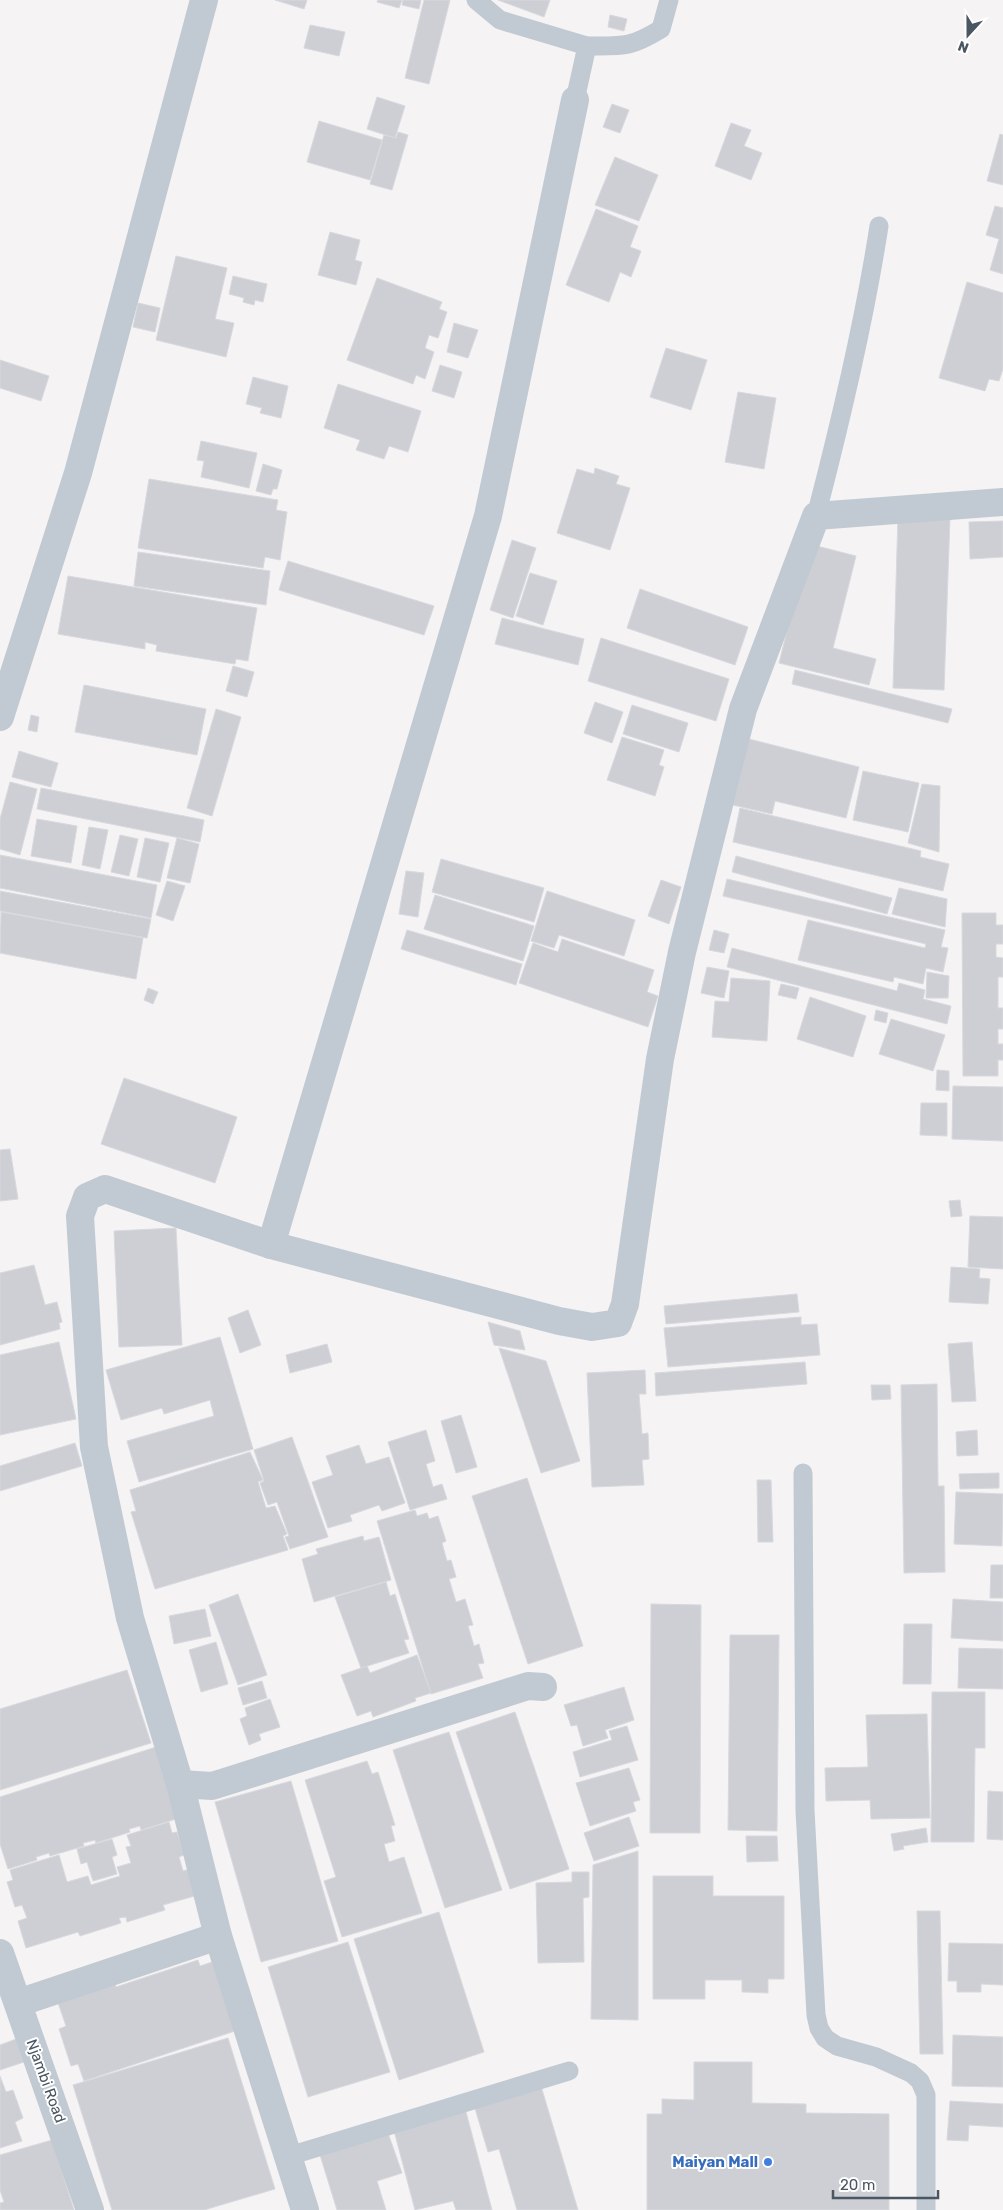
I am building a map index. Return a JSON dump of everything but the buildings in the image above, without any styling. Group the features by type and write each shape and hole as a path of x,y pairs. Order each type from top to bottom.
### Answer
{"street":[{"path":"0,717 78,473 204,0"},
{"path":"271,1245 488,516 576,100"},
{"path":"305,2210 218,1936 180,1784 130,1618 94,1447 80,1216 87,1197 105,1189 271,1245 559,1321 592,1327 618,1323 625,1304 660,1060 682,952 743,709 816,516 1003,502"},
{"path":"180,1784 212,1786 528,1686 543,1687"},
{"path":"18,2003 218,1936"},
{"name":"Njambi Road","path":"0,1953 90,2210"}],"lane":[{"path":"476,0 500,20 587,46 625,46 642,41 661,29 669,0"},
{"path":"576,100 587,46"},
{"path":"816,516 845,404 870,282 879,226"},
{"path":"803,1473 805,1810 816,2015 824,2038 837,2046 876,2057 911,2073 920,2081 926,2095 926,2210"},
{"path":"289,2156 569,2071"}],"place":[{"name":"Maiyan Mall","path":"768,2162"}]}
